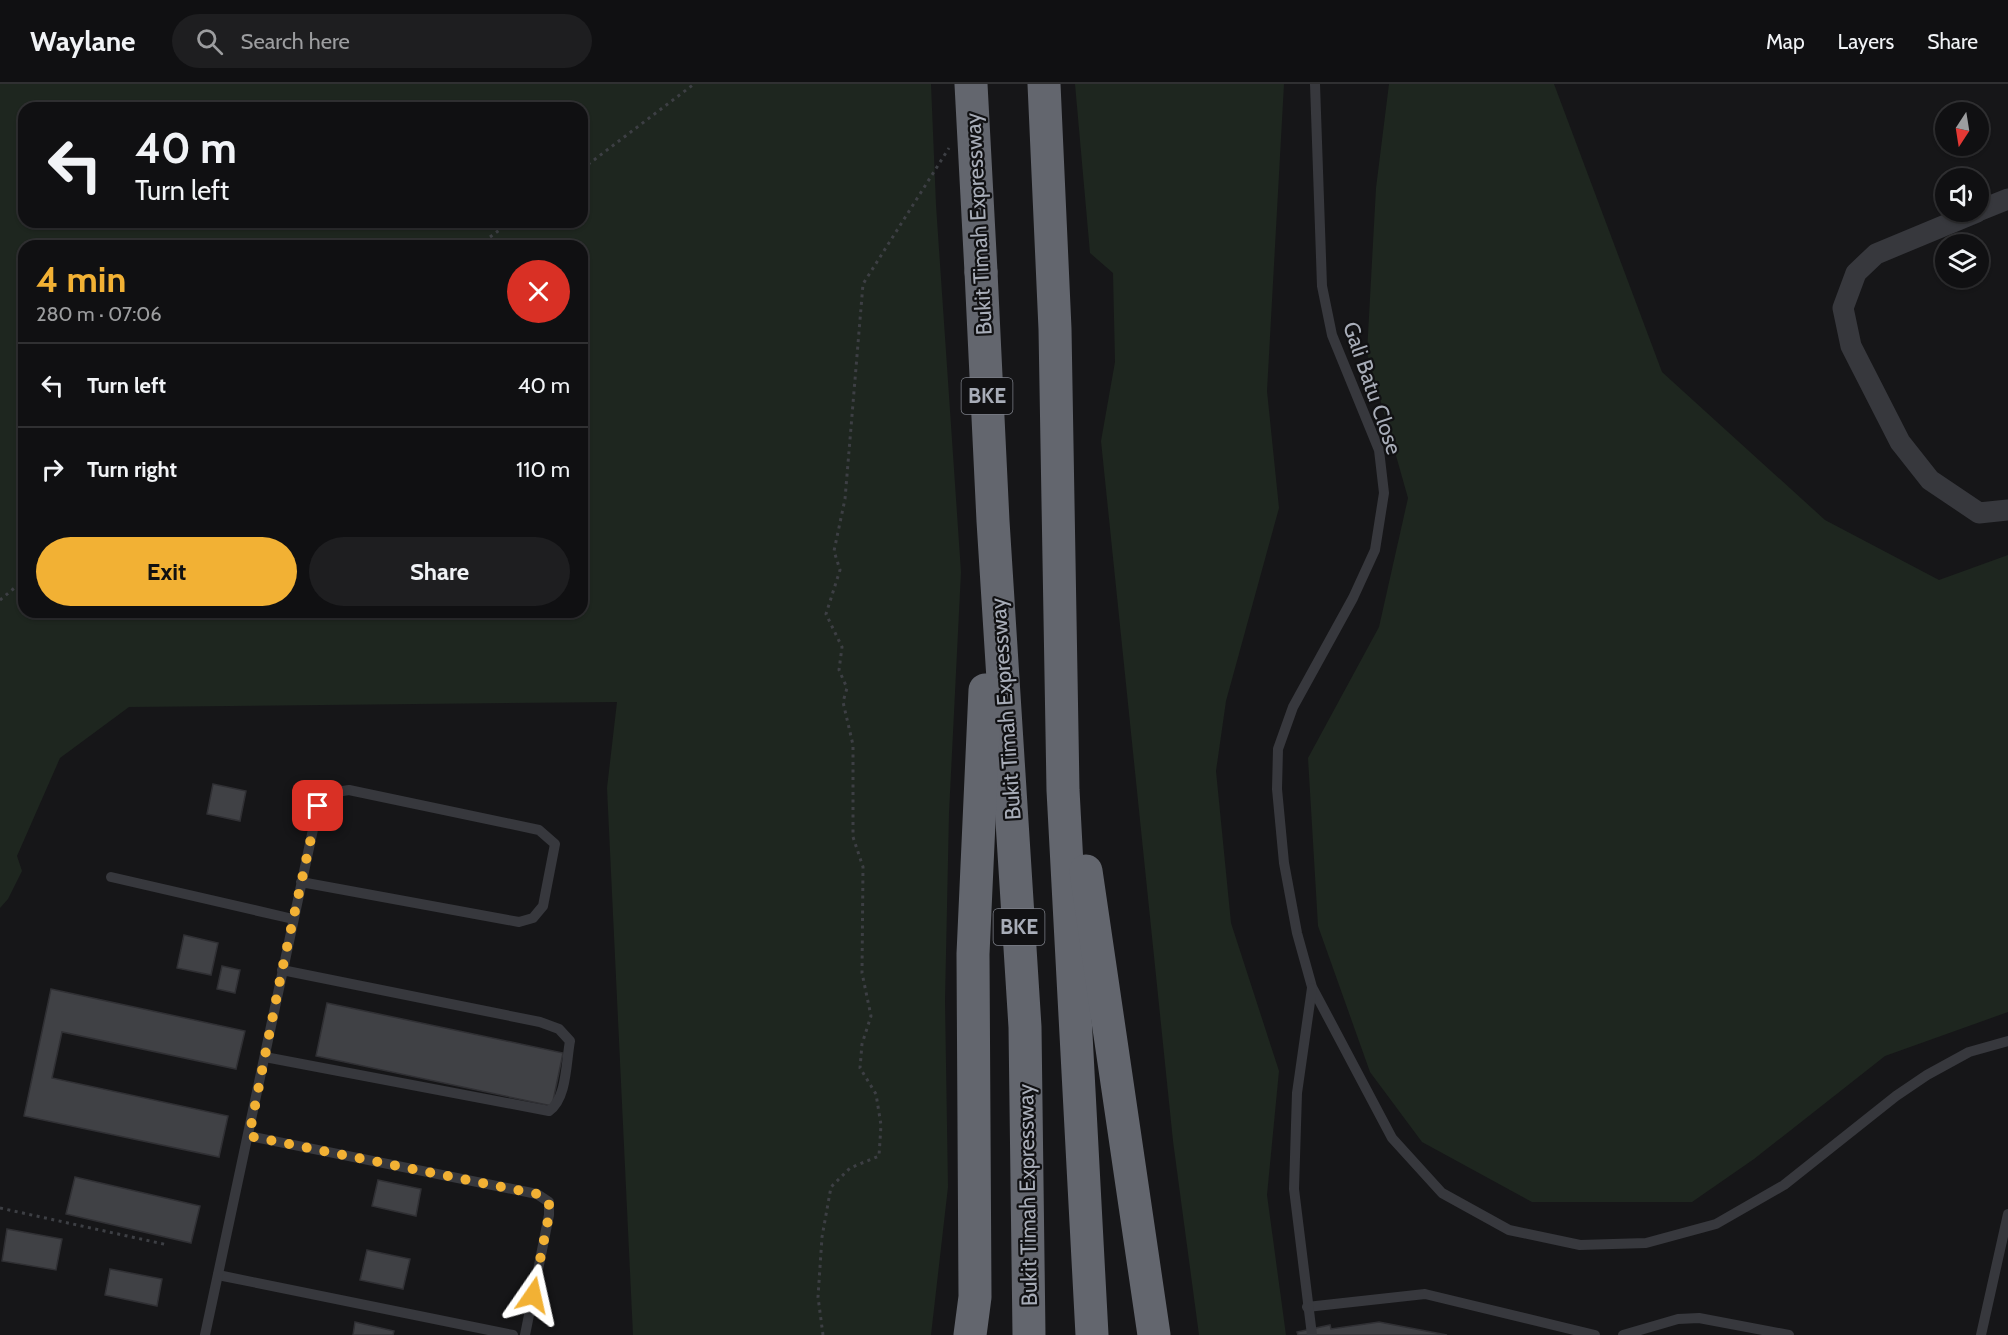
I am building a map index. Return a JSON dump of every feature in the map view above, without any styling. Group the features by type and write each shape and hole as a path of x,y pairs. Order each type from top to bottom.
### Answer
{"highway":[{"name":"Bukit Timah Expressway","path":"971,84 993,520 1025,1027 1029,1335"},
{"name":"BKE","path":"1044,84 1055,329 1063,790 1092,1335"},
{"path":"970,1335 975,1297 973,954 993,520"},
{"path":"1063,790 1075,805 1079,823 1154,1335"}],"street":[{"path":"1989,207 2008,199"},
{"path":"1952,222 1876,254 1856,273 1843,308 1851,346 1900,442 1930,480 1979,513 2008,510"}],"lane":[{"name":"Gali Batu Close","path":"1312,987 1297,933 1284,863 1277,789 1278,749 1293,707 1353,598 1375,549 1384,493 1379,450 1332,335 1322,286 1315,84"},
{"path":"205,1335 249,1136 282,970 301,882 318,806 330,793 349,790 539,830 555,844 543,906 532,918 519,922 301,882"},
{"path":"111,877 293,919"},
{"path":"265,1057 549,1111 557,1106 563,1085 570,1041 559,1029 540,1022 282,970"},
{"path":"1312,987 1392,1138 1442,1193 1509,1230 1580,1245 1646,1243 1716,1224 1784,1185 1896,1096 1928,1075 1969,1052 2008,1041"},
{"path":"1312,987 1297,1093 1294,1159 1294,1189 1312,1335"},
{"path":"249,1136 537,1194 549,1202 549,1215 525,1335"},
{"path":"1981,1335 2008,1214"},
{"path":"218,1275 513,1335"},
{"path":"1307,1308 1425,1294 1579,1334 1595,1335"},
{"path":"1623,1335 1678,1319 1699,1318 1789,1335"}],"path":[{"path":"588,164 694,84"},
{"path":"823,1335 818,1297 822,1237 831,1187 850,1167 879,1155 881,1125 876,1094 860,1068 862,1044 871,1016 862,973 863,867 853,837 853,745 843,702 846,688 839,670 842,647 826,614 840,570 834,551 845,499 863,284 952,142"},
{"path":"486,240 502,228"},
{"path":"0,600 18,585"},
{"path":"0,1208 168,1245"}],"shaded area":[{"path":"0,84 931,84 936,205 961,572 949,813 945,1001 948,1187 931,1335 633,1335 607,788 617,702 129,707 60,758 17,856 22,871 8,899 0,908"},
{"path":"1075,84 1284,84 1267,391 1279,508 1226,701 1216,771 1231,923 1279,1071 1267,1195 1286,1335 1199,1335 1173,1141 1101,441 1115,362 1113,273 1090,253"},
{"path":"1389,84 1554,84 1662,372 1825,520 1939,580 2008,555 2008,1012 1885,1056 1754,1159 1692,1202 1532,1202 1422,1142 1370,1072 1318,926 1308,758 1379,627 1408,498 1367,353 1376,188"}],"building":[{"path":"213,784 246,791 240,821 207,814"},
{"path":"184,935 218,943 211,975 177,968"},
{"path":"222,966 240,970 235,993 217,989"},
{"path":"51,989 245,1031 236,1069 62,1032 52,1078 228,1116 219,1157 24,1116"},
{"path":"327,1003 563,1053 552,1106 316,1056"},
{"path":"75,1177 200,1206 191,1243 66,1214"},
{"path":"378,1180 421,1189 416,1216 372,1206"},
{"path":"7,1229 62,1239 56,1270 2,1261"},
{"path":"367,1250 410,1259 403,1289 360,1280"},
{"path":"110,1269 162,1279 157,1306 105,1295"},
{"path":"355,1322 394,1331 393,1335 353,1335"},
{"path":"1379,1322 1447,1335 1298,1335 1297,1332 1330,1325 1331,1329"}],"route":[{"path":"318,806 249,1136 537,1194 549,1202 549,1215 533,1295"}]}
